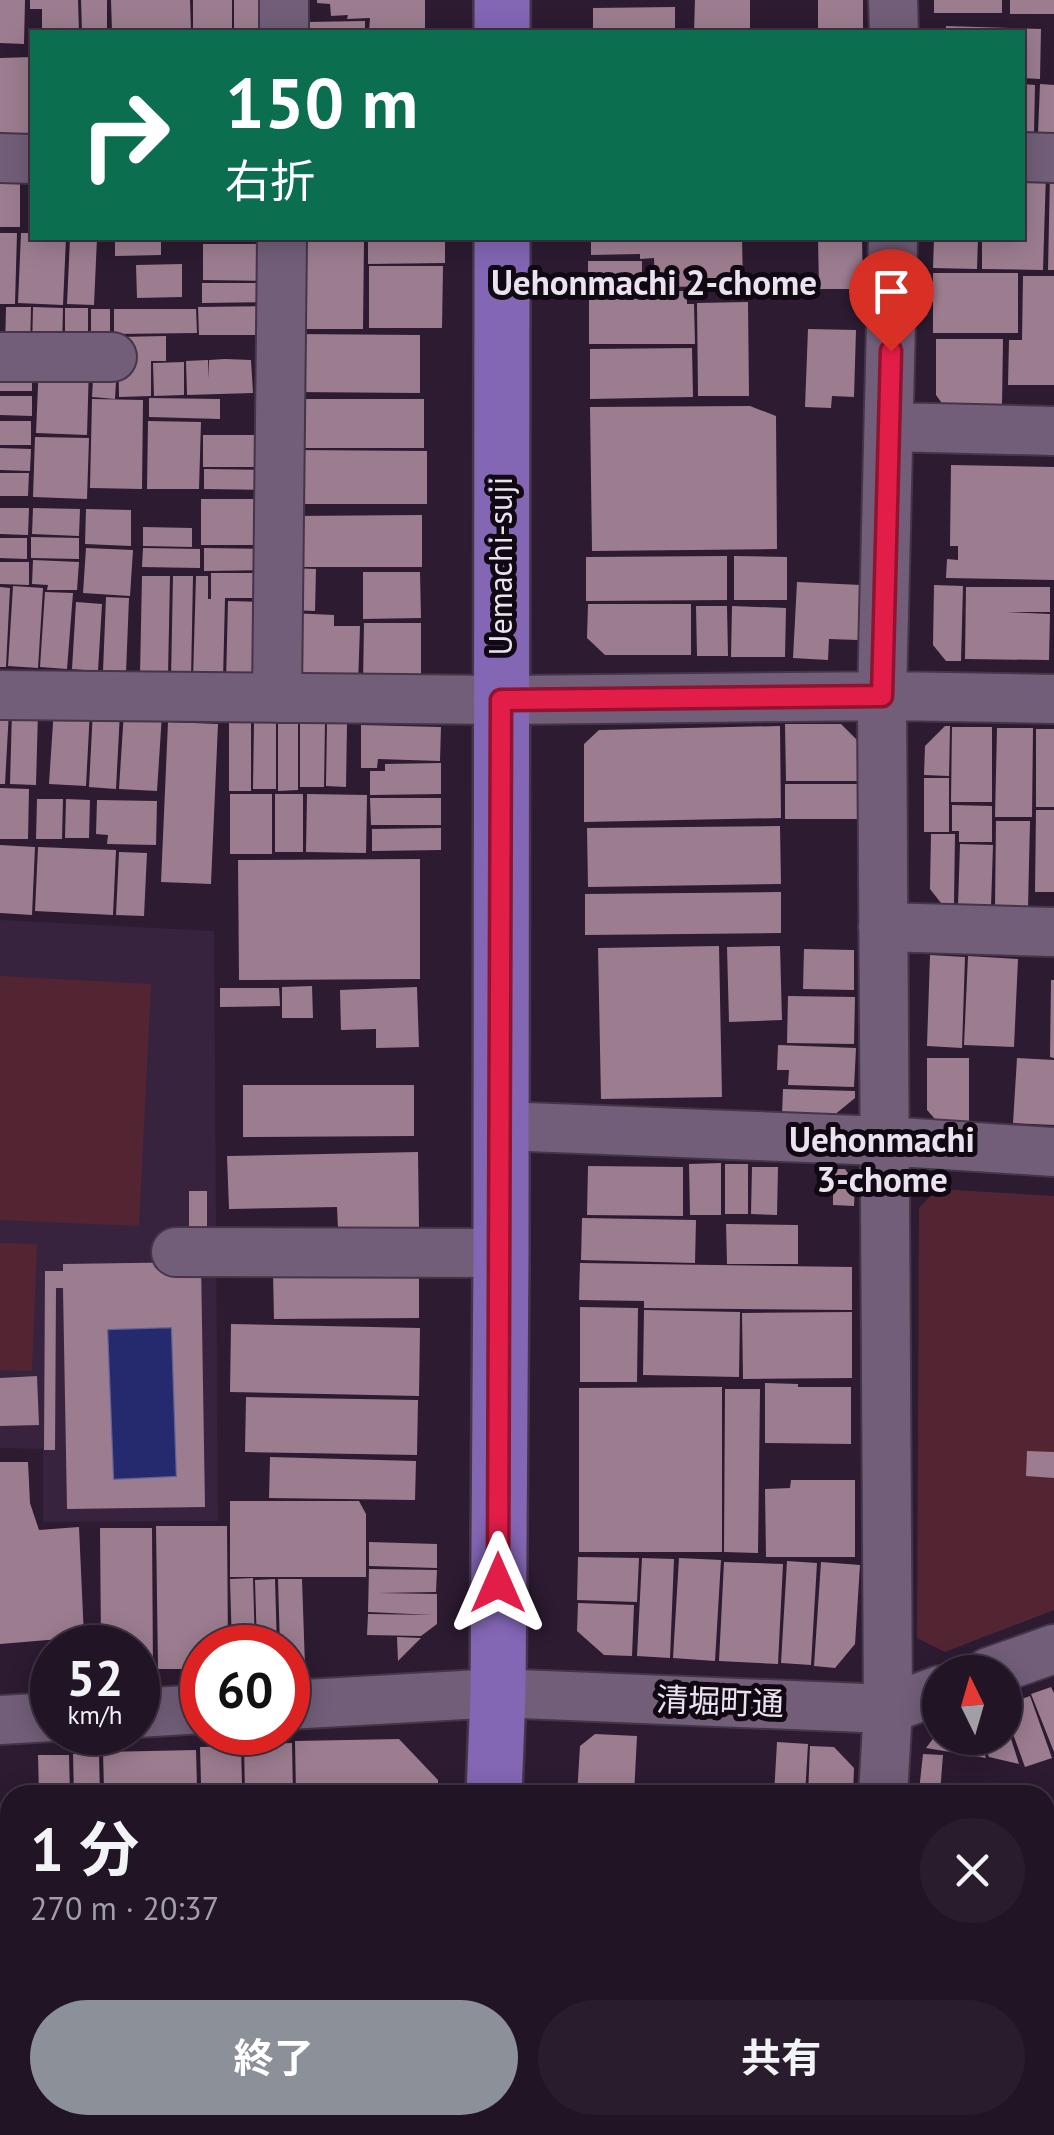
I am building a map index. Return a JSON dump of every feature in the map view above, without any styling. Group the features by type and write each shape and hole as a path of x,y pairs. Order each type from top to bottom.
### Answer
{"main road":[{"path":"502,0 502,30"},
{"name":"Uemachi-suji","path":"494,1785 501,1252 502,240"}],"street":[{"path":"284,0 284,30"},
{"path":"894,0 894,30"},
{"path":"0,158 30,158"},
{"path":"1025,158 1054,158"},
{"path":"276,698 282,240"},
{"path":"884,1785 888,1709 882,696 893,240"},
{"path":"0,357 112,356"},
{"path":"890,427 1054,431"},
{"path":"0,695 501,700 882,696 1054,699"},
{"path":"883,927 1054,932"},
{"path":"501,1126 1054,1152"},
{"path":"176,1252 501,1252"},
{"path":"1022,1660 1054,1649"},
{"name":"清堀町通","path":"310,1704 498,1694 888,1709 922,1697"},
{"path":"0,1720 30,1719"}],"shaded area":[{"path":"0,920 214,931 218,1521 43,1522 43,1449 0,1448"},
{"path":"0,976 151,984 139,1226 0,1220"},
{"path":"937,1189 1054,1196 1054,1610 945,1652 917,1638 919,1208"},
{"path":"0,1243 37,1244 32,1371 0,1370"},
{"path":"172,1327 177,1477 113,1480 107,1329"}],"building":[{"path":"0,0 25,0 24,44 0,43"},
{"path":"30,0 78,0 79,30 42,30 42,9 30,9"},
{"path":"81,0 107,0 107,30 82,30"},
{"path":"111,0 190,0 191,30 112,30"},
{"path":"193,0 232,0 232,30 193,30"},
{"path":"234,0 272,0 272,30 234,30"},
{"path":"425,0 425,30 369,30 370,18 331,16 330,4 317,3"},
{"path":"695,0 750,0 750,30 694,30"},
{"path":"818,0 863,0 863,28 818,28"},
{"path":"934,0 1002,0 1002,13 934,13"},
{"path":"1010,0 1054,0 1054,14 1010,14"},
{"path":"675,7 675,30 593,30 593,8"},
{"path":"365,21 365,30 306,30 306,22"},
{"path":"946,26 1041,29 1040,79 1025,78 1025,30 946,30"},
{"path":"30,57 30,137 0,137 0,58"},
{"path":"1025,84 1035,85 1034,133 1025,133"},
{"path":"1040,84 1054,85 1054,134 1038,133"},
{"path":"0,173 20,173 20,227 0,227"},
{"path":"1025,173 1046,173 1043,270 982,269 982,240 1025,240"},
{"path":"1050,173 1054,173 1054,270 1048,270"},
{"path":"0,233 17,233 15,304 0,304"},
{"path":"21,233 30,233 30,240 66,240 63,305 18,303"},
{"path":"70,240 97,240 94,305 67,304"},
{"path":"115,240 161,240 161,255 115,256"},
{"path":"368,240 445,240 445,263 368,264"},
{"path":"591,240 742,240 743,286 655,287 654,258 640,259 640,254 591,255"},
{"path":"818,240 862,240 863,289 819,289"},
{"path":"934,240 978,240 977,269 933,268"},
{"path":"294,241 364,242 363,329 294,329"},
{"path":"203,244 272,244 272,281 203,280"},
{"path":"588,261 642,261 642,288 588,288"},
{"path":"182,264 182,297 137,298 136,265"},
{"path":"369,266 443,266 442,328 369,328"},
{"path":"933,273 1018,273 1018,333 933,333"},
{"path":"1023,276 1054,276 1054,385 1008,385 1009,340 1022,340"},
{"path":"202,283 272,283 272,302 202,303"},
{"path":"687,291 687,304 694,304 695,344 589,344 589,292"},
{"path":"748,302 749,396 698,396 697,303"},
{"path":"266,306 266,335 199,335 198,307"},
{"path":"6,307 31,307 30,351 5,350"},
{"path":"33,307 63,308 62,350 32,350"},
{"path":"65,308 88,308 88,351 65,350"},
{"path":"91,309 110,309 110,352 91,352"},
{"path":"114,309 196,309 197,333 114,334"},
{"path":"808,329 856,330 854,397 832,396 831,408 805,407"},
{"path":"292,334 420,335 420,393 291,392"},
{"path":"166,336 166,361 151,361 151,396 119,397 118,337"},
{"path":"936,339 1003,339 1002,406 944,406 936,395"},
{"path":"692,348 693,397 590,399 590,349"},
{"path":"208,360 209,379 209,360 251,360 253,393 187,395 186,361"},
{"path":"184,362 184,395 154,396 153,363"},
{"path":"39,363 89,365 87,435 36,433"},
{"path":"94,363 117,364 115,399 92,397"},
{"path":"0,364 32,364 32,391 0,391"},
{"path":"0,396 32,396 32,416 0,415"},
{"path":"149,398 220,399 220,419 149,417"},
{"path":"92,399 143,400 142,489 90,488"},
{"path":"291,399 424,399 424,448 291,448"},
{"path":"750,406 776,416 777,549 592,551 590,407"},
{"path":"0,421 31,421 31,445 0,445"},
{"path":"148,421 201,422 199,489 147,489"},
{"path":"203,435 270,435 270,467 203,467"},
{"path":"35,437 89,438 87,499 33,497"},
{"path":"0,448 31,449 30,471 0,470"},
{"path":"291,450 427,451 427,504 291,504"},
{"path":"951,465 1054,467 1054,580 946,578 947,559 958,560 958,546 950,546"},
{"path":"204,469 272,470 271,490 204,489"},
{"path":"0,473 29,473 28,496 0,496"},
{"path":"201,499 269,499 269,545 201,545"},
{"path":"0,508 29,508 28,535 0,534"},
{"path":"33,508 80,509 79,536 32,534"},
{"path":"86,509 131,510 131,546 85,544"},
{"path":"422,515 422,567 291,567 291,516"},
{"path":"143,527 192,528 192,547 143,546"},
{"path":"31,537 79,538 79,559 31,558"},
{"path":"0,538 27,538 27,559 0,558"},
{"path":"86,548 133,550 130,596 83,593"},
{"path":"143,548 200,549 200,568 142,567"},
{"path":"204,548 268,549 269,570 204,571"},
{"path":"727,556 727,600 586,601 586,557"},
{"path":"734,556 787,557 787,600 734,600"},
{"path":"33,560 79,562 77,590 47,590 48,585 32,584"},
{"path":"0,562 29,562 29,585 0,584"},
{"path":"290,568 316,569 315,611 289,610"},
{"path":"363,572 420,572 421,618 363,619"},
{"path":"211,573 269,573 269,598 225,598 223,680 193,679 196,576 208,576 211,599"},
{"path":"142,576 170,576 168,676 140,675"},
{"path":"173,576 193,576 191,679 171,679"},
{"path":"797,582 861,585 858,640 829,639 828,660 793,658"},
{"path":"934,585 963,586 961,661 946,661 933,645"},
{"path":"13,586 43,588 38,668 8,666"},
{"path":"0,587 10,588 6,667 0,667"},
{"path":"966,587 1050,587 1050,612 1006,612 1050,614 1049,660 965,659"},
{"path":"45,592 73,593 67,669 40,667"},
{"path":"106,597 129,598 126,673 103,671"},
{"path":"228,601 268,602 266,682 226,681"},
{"path":"76,602 102,604 98,671 72,669"},
{"path":"588,604 691,604 691,655 605,655 587,638"},
{"path":"696,606 727,606 728,656 697,656"},
{"path":"732,606 786,608 785,657 731,657"},
{"path":"290,613 334,615 334,626 360,626 358,685 288,682"},
{"path":"364,623 421,623 421,685 363,685"},
{"path":"54,708 90,710 86,786 49,784"},
{"path":"0,710 9,711 5,784 0,784"},
{"path":"93,710 120,712 116,789 89,787"},
{"path":"12,711 38,712 36,785 10,784"},
{"path":"124,711 162,714 157,791 119,789"},
{"path":"168,722 218,724 211,884 161,882"},
{"path":"300,722 325,722 324,787 300,787"},
{"path":"327,722 347,723 346,787 326,786"},
{"path":"229,723 251,723 251,791 229,791"},
{"path":"254,723 276,723 276,789 253,789"},
{"path":"278,723 298,723 298,790 278,791"},
{"path":"785,724 841,724 858,741 859,781 786,781"},
{"path":"361,725 441,727 440,761 378,759 377,768 361,768"},
{"path":"780,726 781,818 584,822 584,744 599,730"},
{"path":"945,726 950,726 949,776 924,775 925,746"},
{"path":"952,727 992,727 992,802 951,802"},
{"path":"997,728 1033,728 1032,817 995,817"},
{"path":"1036,729 1054,729 1054,807 1036,807"},
{"path":"441,763 441,794 370,795 370,771 385,771 385,764"},
{"path":"924,778 949,778 949,832 924,832"},
{"path":"785,784 857,784 857,819 785,819"},
{"path":"0,788 29,789 28,839 0,839"},
{"path":"230,794 272,794 272,854 230,854"},
{"path":"275,794 303,794 303,852 275,852"},
{"path":"307,794 367,795 366,853 306,852"},
{"path":"370,798 441,798 441,825 371,825"},
{"path":"37,799 63,799 62,839 36,839"},
{"path":"66,799 90,800 89,838 65,838"},
{"path":"97,800 157,801 156,845 107,844 108,835 96,834"},
{"path":"952,805 992,806 992,842 959,842 959,831 952,831"},
{"path":"1036,810 1054,810 1054,892 1035,892"},
{"path":"996,821 1030,821 1028,908 995,907"},
{"path":"780,826 781,884 588,887 587,828"},
{"path":"441,828 441,850 372,851 372,829"},
{"path":"931,834 955,834 954,903 941,903 930,889"},
{"path":"960,844 993,845 991,907 958,906"},
{"path":"0,845 35,847 32,915 0,913"},
{"path":"38,847 116,850 113,915 35,911"},
{"path":"119,852 147,853 144,916 116,915"},
{"path":"420,859 420,979 239,980 238,860"},
{"path":"781,892 781,933 585,935 585,894"},
{"path":"719,946 722,1097 601,1099 598,948"},
{"path":"780,946 782,1020 729,1022 727,947"},
{"path":"804,949 854,950 854,990 803,989"},
{"path":"930,955 965,957 962,1048 927,1046"},
{"path":"968,956 1018,959 1014,1047 964,1045"},
{"path":"1054,980 1054,1058 1050,1057"},
{"path":"312,986 313,1018 282,1018 282,987"},
{"path":"417,987 419,1047 376,1048 376,1029 341,1030 340,990"},
{"path":"220,988 279,988 280,1006 220,1007"},
{"path":"788,996 855,997 854,1044 787,1043"},
{"path":"778,1045 856,1048 854,1087 788,1085 789,1070 777,1070"},
{"path":"927,1058 969,1058 969,1127 942,1127 927,1110"},
{"path":"1017,1058 1054,1060 1054,1125 1013,1123"},
{"path":"243,1085 414,1085 414,1136 243,1137"},
{"path":"783,1089 855,1091 855,1098 833,1116 782,1115"},
{"path":"418,1152 419,1227 338,1229 337,1207 229,1209 227,1156"},
{"path":"721,1163 721,1215 690,1215 689,1164"},
{"path":"725,1164 748,1164 748,1214 725,1214"},
{"path":"588,1166 683,1167 683,1216 587,1215"},
{"path":"752,1167 778,1167 777,1215 751,1214"},
{"path":"833,1169 845,1169 855,1183 854,1206 833,1205"},
{"path":"189,1191 207,1191 207,1233 189,1232"},
{"path":"582,1218 696,1220 695,1263 581,1260"},
{"path":"726,1224 798,1225 798,1264 727,1264"},
{"path":"201,1262 205,1507 67,1509 63,1288 56,1288 55,1450 44,1450 45,1271 63,1271 63,1264","holes":["172,1327 177,1477 113,1480 107,1329"]},
{"path":"580,1263 852,1267 852,1310 644,1308 644,1301 579,1300"},
{"path":"273,1273 419,1273 419,1318 274,1319"},
{"path":"580,1307 638,1308 637,1382 580,1382"},
{"path":"644,1310 740,1312 739,1377 643,1375"},
{"path":"852,1312 852,1378 743,1379 742,1313"},
{"path":"231,1324 420,1328 419,1396 230,1392"},
{"path":"37,1376 39,1425 0,1426 0,1378"},
{"path":"765,1383 851,1387 851,1444 765,1443"},
{"path":"722,1387 722,1552 579,1552 579,1388"},
{"path":"725,1389 760,1389 758,1553 724,1552"},
{"path":"246,1397 418,1400 417,1455 245,1452"},
{"path":"1027,1451 1054,1452 1054,1478 1026,1476"},
{"path":"270,1457 416,1461 415,1500 269,1498"},
{"path":"0,1462 28,1462 30,1503 39,1530 79,1527 83,1625 30,1625 30,1642 0,1644"},
{"path":"791,1480 855,1480 855,1557 766,1557 765,1489 790,1488"},
{"path":"230,1501 359,1501 366,1514 366,1577 230,1577"},
{"path":"156,1526 227,1526 228,1625 180,1625 180,1669 160,1669"},
{"path":"100,1528 152,1528 153,1625 101,1625"},
{"path":"369,1542 437,1544 437,1568 369,1566"},
{"path":"578,1557 639,1558 637,1602 577,1600"},
{"path":"642,1558 674,1559 670,1658 637,1656"},
{"path":"679,1558 721,1560 715,1661 673,1658"},
{"path":"787,1561 817,1563 811,1665 781,1663"},
{"path":"724,1562 783,1564 778,1664 719,1661"},
{"path":"821,1562 860,1565 855,1644 835,1668 814,1666"},
{"path":"369,1569 437,1570 436,1592 378,1593 437,1594 437,1624 421,1636 367,1635 368,1614 433,1615 368,1612"},
{"path":"253,1578 254,1625 231,1625 230,1579"},
{"path":"275,1579 276,1625 256,1625 255,1580"},
{"path":"278,1579 302,1579 304,1625 279,1625"},
{"path":"578,1603 634,1605 632,1656 604,1655 577,1631"},
{"path":"397,1637 421,1638 398,1661"},
{"path":"1051,1687 1054,1693 1054,1752 1031,1694"},
{"path":"1030,1696 1052,1758 1025,1767 1021,1755 1022,1699"},
{"path":"595,1734 637,1736 635,1785 578,1785 580,1746"},
{"path":"399,1739 438,1780 438,1785 296,1785 295,1755 310,1755 310,1741"},
{"path":"777,1742 808,1744 806,1785 775,1785"},
{"path":"810,1746 834,1747 854,1768 853,1785 808,1785"},
{"path":"180,1750 180,1755 196,1755 197,1785 104,1785 103,1755 160,1755 160,1751"},
{"path":"38,1755 69,1755 70,1785 39,1785"},
{"path":"73,1755 99,1755 100,1785 74,1785"},
{"path":"200,1755 241,1755 242,1783 201,1784"},
{"path":"244,1755 292,1755 293,1785 245,1785"},
{"path":"923,1755 943,1755 941,1785 920,1785"},
{"path":"1016,1755 1019,1764 989,1757"}],"district":[{"name":"Uehonmachi 2-chome","path":"654,283"},
{"name":"Uehonmachi 3-chome","path":"882,1160"}],"route":[{"path":"498,1583 501,700 882,696 891,351"}]}
